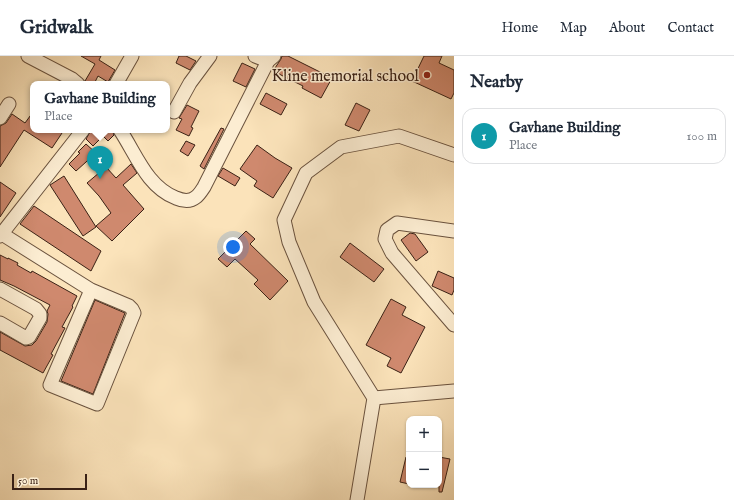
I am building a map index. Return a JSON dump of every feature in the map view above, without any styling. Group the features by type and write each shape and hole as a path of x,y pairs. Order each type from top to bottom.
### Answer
{"street":[{"path":"28,56 74,81"},
{"path":"118,81 132,56"},
{"path":"174,112 190,83 210,56"},
{"path":"122,133 139,163 159,188 171,196 184,201 196,198 204,188 271,59 255,56"},
{"path":"0,118 9,104"},
{"path":"81,133 1,235 91,290 129,306 134,313 97,404 50,385 91,290"},
{"path":"357,500 374,398 314,302 289,242 284,220 306,173 342,147 399,136 454,155"},
{"path":"454,231 397,223 387,230 385,240 392,252 454,325"},
{"path":"0,289 36,309 40,314 40,318 29,337 26,338 0,323"},
{"path":"374,398 454,391"}],"building":[{"path":"81,56 101,56 99,60 115,70 109,81 98,76 96,81 85,81 95,64"},
{"path":"179,56 186,56 196,61 190,70 176,63"},
{"path":"282,56 288,56 332,78 321,98 302,88 303,86 273,71"},
{"name":"Kline memorial school","path":"424,56 442,56 439,63 454,70 454,93 451,99 412,81"},
{"path":"242,63 255,69 246,87 233,81"},
{"path":"266,93 287,104 281,115 260,104"},
{"path":"356,103 370,110 359,131 345,125"},
{"path":"187,105 199,111 191,127 193,128 189,136 176,130 182,119 179,118"},
{"path":"12,114 25,123 30,116 30,133 62,133 52,148 24,130 0,167 0,126 6,123"},
{"path":"221,128 224,129 204,169 200,166"},
{"path":"89,133 113,133 114,135 108,141 103,136 93,146 86,139"},
{"path":"186,141 195,145 188,156 180,151"},
{"path":"86,144 96,153 76,171 69,164 80,153 78,152"},
{"path":"257,145 292,168 273,198 254,186 257,181 240,169"},
{"path":"131,164 137,173 123,185 144,209 112,241 96,226 111,213 99,196 87,183 106,167 116,178"},
{"path":"223,168 240,178 235,186 218,176"},
{"path":"64,176 96,227 83,236 50,185"},
{"path":"0,182 16,193 0,217"},
{"path":"34,206 101,251 91,271 20,224"},
{"path":"246,231 255,239 250,244 288,281 270,300 254,284 258,280 235,259 227,267 218,259"},
{"path":"410,233 415,234 428,252 416,261 401,240"},
{"path":"350,243 384,269 374,282 340,257"},
{"path":"0,255 18,263 17,265 31,273 32,271 77,296 62,327 65,328 43,373 0,350 0,332 25,346 32,345 47,322 47,311 50,305 0,280"},
{"path":"438,271 454,278 454,290 452,295 432,286"},
{"path":"391,299 406,307 402,315 425,327 401,373 387,366 391,358 366,345"},
{"path":"95,300 125,313 93,394 61,381"},
{"path":"406,457 406,483 400,482"},
{"path":"442,458 450,459 442,492 439,492 439,488 442,488"}],"place":[{"name":"Kline memorial school","path":"427,75"},
{"name":"Gavhane Building","path":"100,179"}]}
